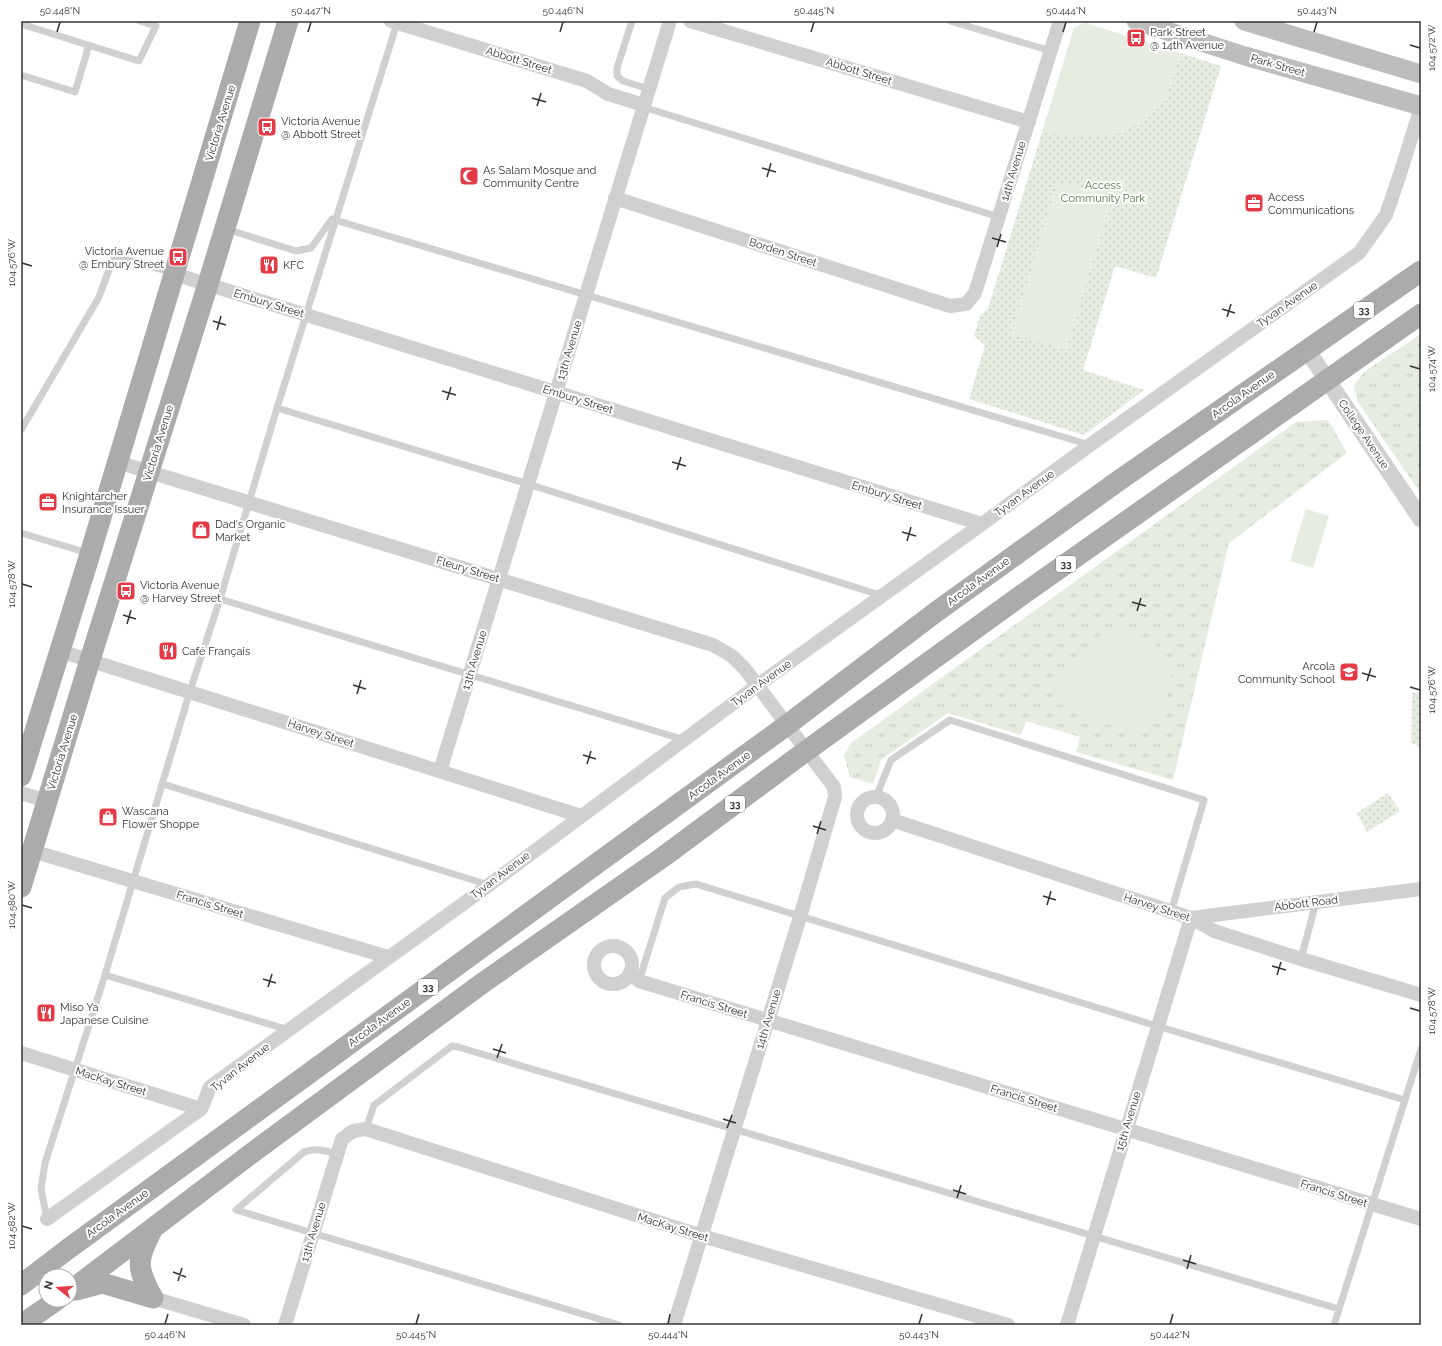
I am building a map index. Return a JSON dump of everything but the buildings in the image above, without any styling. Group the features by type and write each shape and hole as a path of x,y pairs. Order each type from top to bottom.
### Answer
{"main road":[{"name":"Victoria Avenue","path":"21,776 90,554 250,21"},
{"name":"Victoria Avenue","path":"21,887 288,21"},
{"name":"Park Street","path":"1136,21 1245,56 1421,106"},
{"path":"1244,21 1421,74"},
{"name":"Arcola Avenue","path":"21,1286 68,1249 787,725 955,598 1121,479 1421,271"},
{"name":"33","path":"78,1285 248,1156 484,982 663,857 806,751 1026,592 1421,314"},
{"path":"153,1228 140,1260 140,1272 153,1298"},
{"path":"21,1278 68,1249"},
{"path":"78,1289 102,1284 153,1298"},
{"path":"21,1325 45,1308"}],"street":[{"name":"13th Avenue","path":"440,771 670,21"},
{"name":"Abbott Street","path":"690,21 1029,122"},
{"name":"14th Avenue","path":"950,306 966,304 976,293 1060,21"},
{"name":"Abbott Street","path":"394,22 587,81 608,94 644,106"},
{"name":"Tyvan Avenue","path":"201,1109 207,1098 210,1087 489,885 758,685 1359,253 1386,215 1421,106"},
{"name":"Borden Street","path":"615,198 950,306"},
{"name":"Embury Street","path":"174,274 982,524"},
{"name":"College Avenue","path":"1307,350 1421,519"},
{"name":"Fleury Street","path":"117,462 713,645 732,656 745,669 787,725"},
{"name":"Harvey Street","path":"60,651 581,816"},
{"name":"14th Avenue","path":"674,1325 800,917 835,797 834,787 787,725"},
{"path":"21,793 47,801"},
{"path":"876,797 882,799 891,808 892,820 890,825 881,832 870,833 860,826 857,816 860,804 870,798 876,797"},
{"name":"Harvey Street","path":"892,820 1190,918 1214,931 1421,995"},
{"name":"Francis Street","path":"32,851 388,957"},
{"name":"Abbott Road","path":"1190,918 1421,889"},
{"name":"15th Avenue","path":"1067,1325 1190,918"},
{"name":"Francis Street","path":"635,977 768,1020 1421,1220"},
{"name":"MacKay Street","path":"21,1053 201,1109"},
{"path":"47,1219 201,1109"},
{"name":"13th Avenue","path":"286,1325 342,1139 353,1131 366,1129"},
{"name":"MacKay Street","path":"366,1129 702,1236 1008,1325"},
{"path":"153,1298 244,1325"}],"lane":[{"path":"21,24 139,61 156,26 140,21"},
{"path":"632,21 617,68 617,76 623,81 649,89"},
{"path":"950,21 1051,51"},
{"path":"47,1219 41,1189 45,1163 134,881 190,691 250,503 277,408 307,314 394,22"},
{"path":"21,76 75,92 89,45"},
{"path":"644,106 999,217"},
{"path":"224,229 296,251 311,248 334,220"},
{"path":"334,220 1090,445"},
{"path":"21,430 99,297 114,256 174,274"},
{"path":"277,408 528,484 883,596"},
{"path":"21,533 90,554"},
{"path":"220,599 685,740"},
{"path":"876,797 891,760 950,720 1204,800 1171,912"},
{"path":"163,784 489,885"},
{"path":"635,977 665,898 679,887 696,884 1157,1026 1405,1100"},
{"path":"1302,959 1316,902"},
{"path":"105,975 289,1030"},
{"path":"366,1129 374,1105 452,1046 458,1047 1339,1309"},
{"path":"1334,1325 1421,1049"},
{"path":"337,1154 318,1149 311,1149 304,1152 236,1210 619,1325"}],"green space":[{"name":"Access Community Park","path":"1085,23 1221,66 1156,278 1115,266 1083,370 1144,390 1084,435 969,399 985,345 974,336 980,316 988,309 1074,28"},
{"path":"1085,23 1182,54 1168,92 1147,118 1124,132 1104,136 1074,138 1043,131 1074,28"},
{"path":"1058,181 1113,197 1066,350 1011,334"},
{"path":"1421,334 1421,494 1358,402 1354,386 1364,372"},
{"path":"1328,420 1347,453 1229,543 1173,780 1076,752 1080,737 1026,721 1021,735 948,713 881,760 873,784 850,777 844,755 851,743 1296,422"},
{"path":"1306,509 1329,516 1313,568 1290,561"},
{"path":"1126,630 1145,638 1156,646 1165,656 1169,664 1171,673 1169,690 1161,708 1154,716 1138,726 1129,728 1116,727 1059,705 1053,690 1054,681 1058,674 1097,637 1115,631"},
{"path":"1421,692 1421,747 1411,743 1412,693"},
{"path":"1388,793 1400,811 1367,832 1357,813"}],"place":[{"name":"Park Street @ 14th Avenue","path":"1136,38"},
{"name":"Victoria Avenue @ Abbott Street","path":"267,127"},
{"name":"As Salam Mosque and Community Centre","path":"469,176"},
{"name":"Access Communications","path":"1254,203"},
{"name":"Victoria Avenue @ Embury Street","path":"178,257"},
{"name":"KFC","path":"269,265"},
{"name":"Knightarcher Insurance Issuer","path":"48,502"},
{"name":"Dad's Organic Market","path":"201,530"},
{"name":"Victoria Avenue @ Harvey Street","path":"126,591"},
{"name":"Café Français","path":"168,651"},
{"name":"Arcola Community School","path":"1349,672"},
{"name":"Wascana Flower Shoppe","path":"108,817"},
{"name":"Miso Ya Japanese Cuisine","path":"46,1013"}]}
